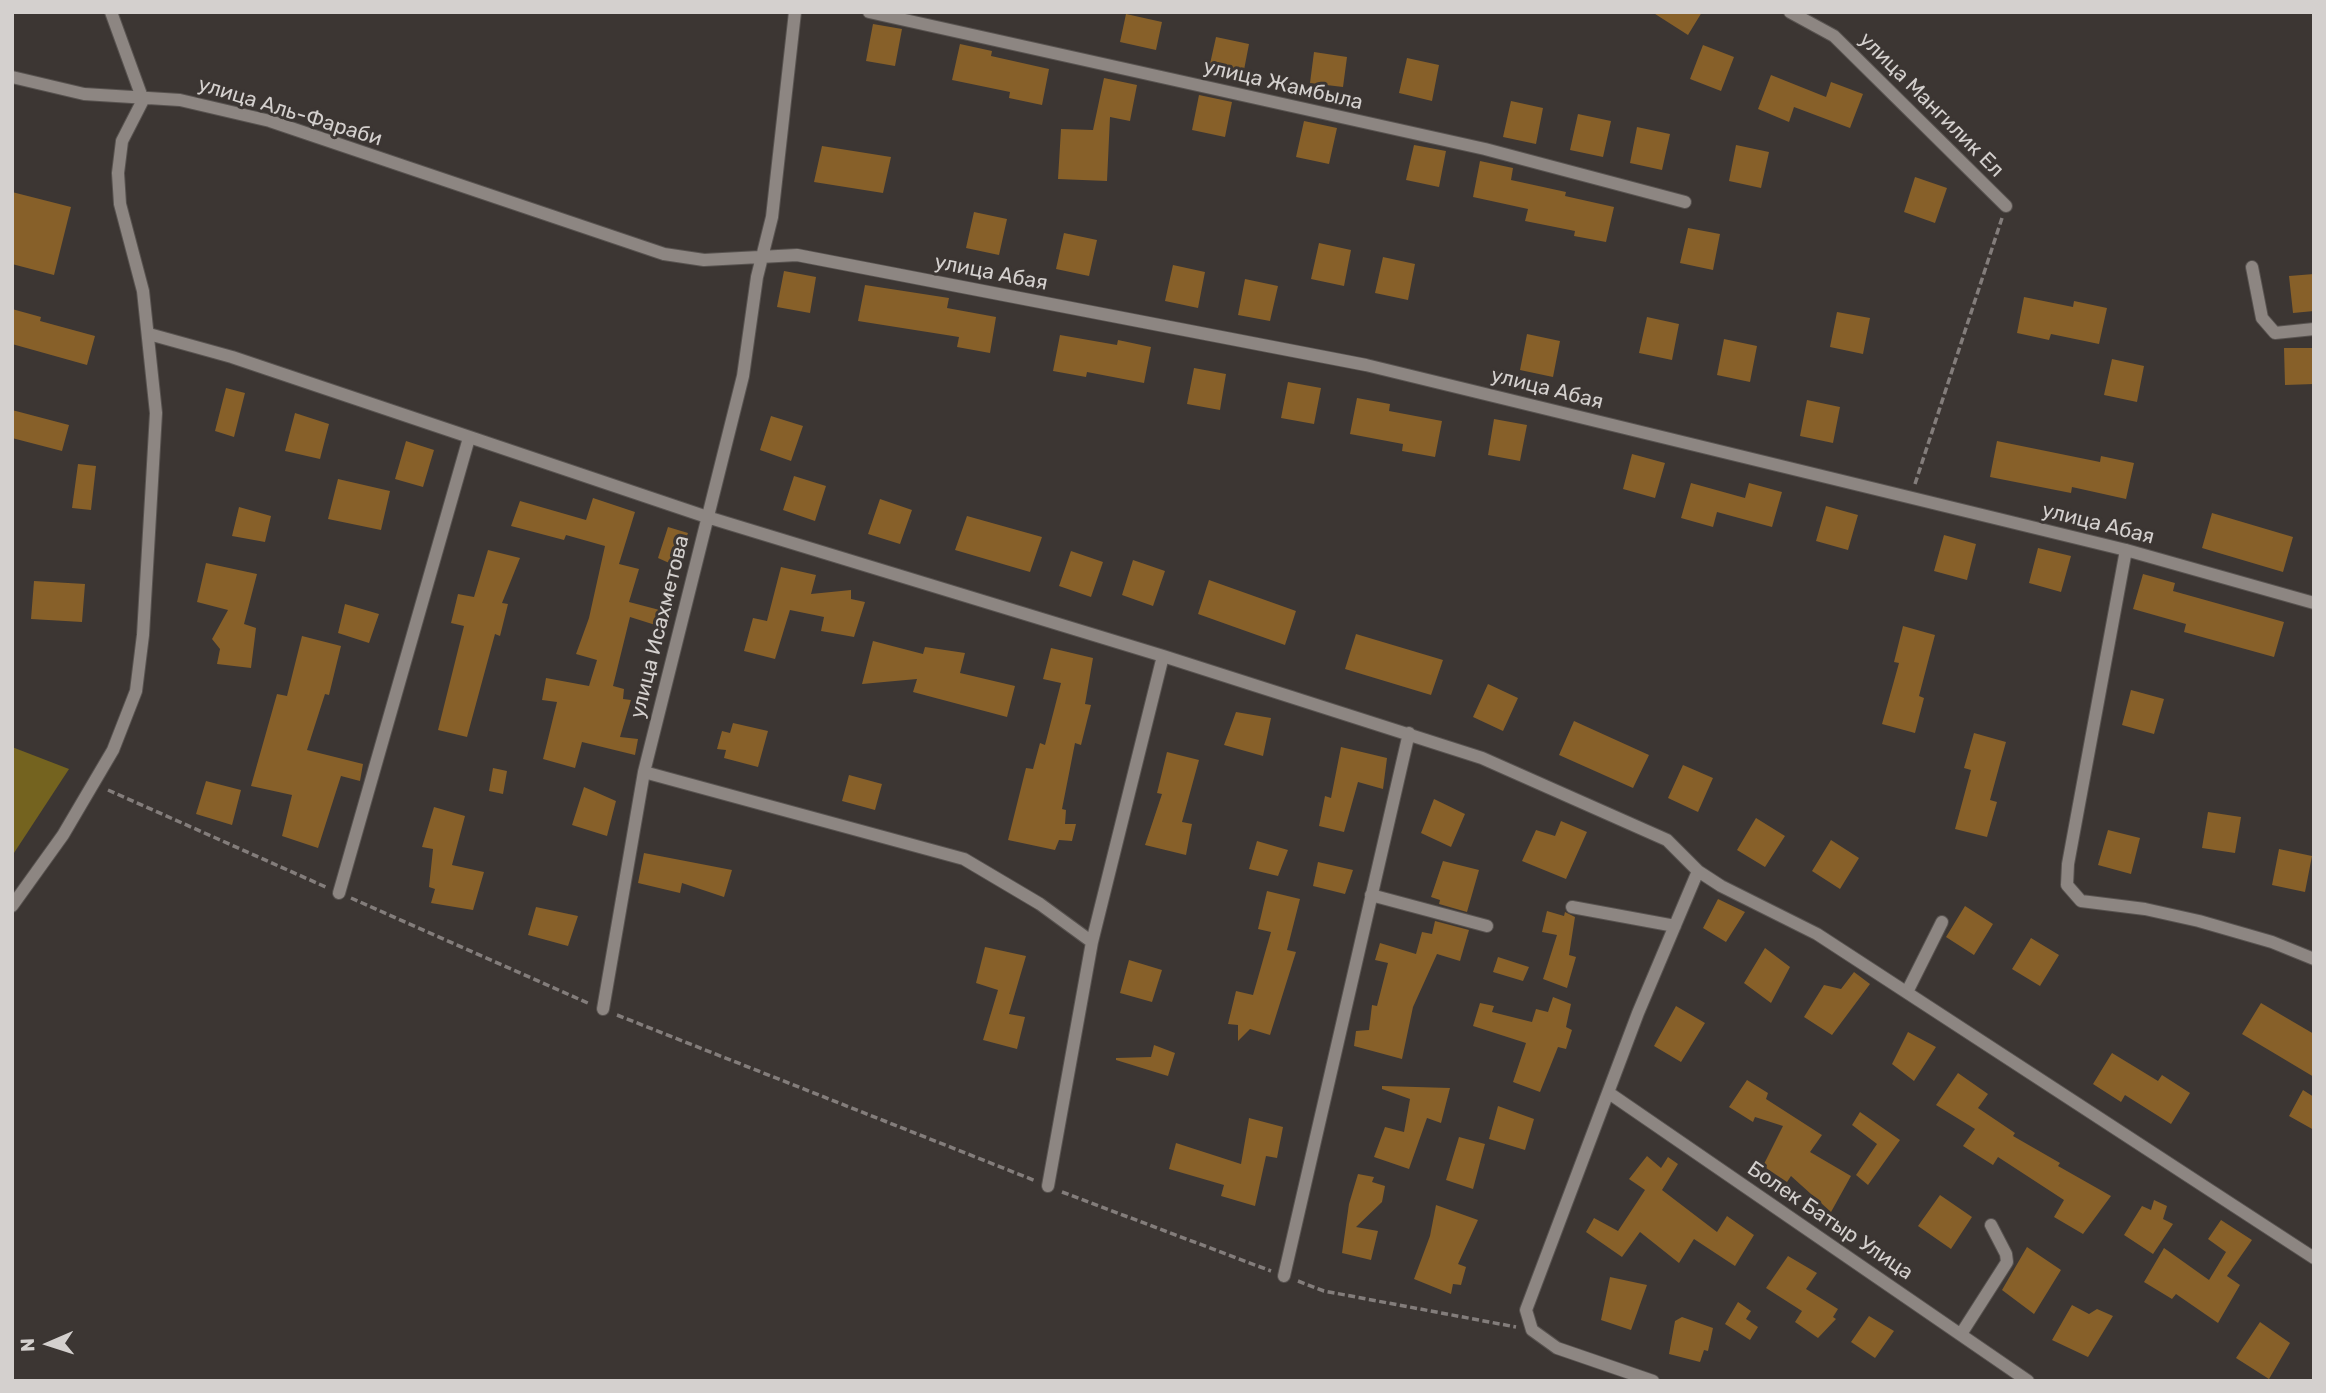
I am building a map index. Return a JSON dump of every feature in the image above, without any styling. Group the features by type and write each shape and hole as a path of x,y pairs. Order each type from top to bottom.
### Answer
{"street":[{"path":"12,906 63,835 113,750 136,691 143,635 156,413 143,291 120,204 118,173 122,141 143,100 122,50 111,12"},
{"path":"762,257 772,217 795,12"},
{"name":"улица Жамбыла","path":"869,12 1485,149 1685,202"},
{"name":"улица Мангилик Ел","path":"1790,12 1834,36 2006,206"},
{"path":"12,77 84,94 143,100"},
{"name":"улица Аль-Фараби","path":"143,100 193,102 270,121 663,254 704,260 762,257"},
{"name":"улица Абая","path":"762,257 797,255 1366,365 2126,550 2314,603"},
{"name":"улица Исахметова","path":"603,1009 644,772 743,376 762,257"},
{"path":"2252,267 2262,318 2275,332 2314,329"},
{"path":"149,334 232,357 708,517 1163,656 1482,758 1667,840 1698,871 1721,886 1817,934 2314,1258"},
{"path":"339,893 469,438"},
{"path":"2126,550 2068,864 2067,885 2081,901 2145,909 2199,921 2272,942 2314,959"},
{"path":"1048,1186 1092,942 1163,656"},
{"path":"1284,1276 1409,733"},
{"path":"644,772 964,859 1040,904 1092,942"},
{"path":"1653,1381 1558,1349 1532,1330 1527,1310 1609,1093 1698,871"},
{"path":"1371,895 1487,926"},
{"path":"1572,907 1675,926"},
{"path":"1907,992 1942,922"},
{"name":"Болек Батыр Улица","path":"1609,1093 2028,1381"},
{"path":"1961,1334 2007,1262 2006,1254 1991,1225"}],"path":[{"path":"1911,498 2006,206"},
{"path":"93,783 603,1009 1048,1186 1284,1276 1324,1291 1532,1330"}],"shaded area":[{"path":"12,747 69,769 12,856"}],"building":[{"path":"1652,12 1702,12 1688,35"},
{"path":"1126,14 1162,22 1156,50 1120,42"},
{"path":"873,24 902,29 895,66 866,61"},
{"path":"1216,37 1249,44 1244,70 1210,64"},
{"path":"960,44 992,51 991,56 1049,69 1042,105 1009,98 1010,92 952,80"},
{"path":"1703,45 1734,57 1721,91 1690,79"},
{"path":"1314,52 1347,57 1343,87 1310,83"},
{"path":"1407,58 1439,65 1432,101 1399,93"},
{"path":"1771,75 1826,97 1831,82 1863,94 1850,128 1794,107 1789,122 1758,109"},
{"path":"1104,78 1137,85 1130,121 1110,117 1107,181 1058,179 1061,129 1093,130"},
{"path":"1199,95 1232,102 1225,137 1192,130"},
{"path":"1511,101 1543,108 1536,144 1503,137"},
{"path":"1578,114 1611,121 1603,157 1570,150"},
{"path":"1304,121 1337,128 1329,164 1296,157"},
{"path":"1637,127 1670,134 1662,170 1630,163"},
{"path":"1414,145 1446,151 1439,187 1406,180"},
{"path":"1736,145 1769,152 1761,188 1729,181"},
{"path":"822,146 891,157 883,193 814,182"},
{"path":"1480,161 1513,168 1511,180 1566,192 1565,196 1614,207 1606,242 1574,236 1575,231 1525,221 1528,209 1473,197"},
{"path":"1915,177 1947,188 1935,223 1904,212"},
{"path":"12,192 71,207 54,275 12,264"},
{"path":"974,212 1007,219 999,255 966,248"},
{"path":"1688,228 1720,234 1713,270 1680,263"},
{"path":"1064,233 1097,240 1089,276 1056,269"},
{"path":"1319,243 1351,250 1344,286 1311,279"},
{"path":"1383,257 1415,264 1408,300 1375,293"},
{"path":"1173,265 1205,272 1198,308 1165,301"},
{"path":"784,271 816,277 810,313 777,307"},
{"path":"2314,274 2314,311 2293,313 2289,276"},
{"path":"1245,279 1278,286 1270,321 1238,315"},
{"path":"865,285 949,298 947,308 996,317 990,353 957,347 959,337 858,321"},
{"path":"2024,297 2073,307 2074,301 2107,308 2099,344 2051,334 2049,340 2017,333"},
{"path":"12,309 41,317 40,321 95,336 87,365 12,344"},
{"path":"1837,312 1870,318 1863,354 1830,347"},
{"path":"1647,317 1679,324 1672,360 1639,353"},
{"path":"1527,334 1560,341 1553,377 1520,370"},
{"path":"1060,335 1117,345 1118,340 1151,347 1144,383 1087,372 1086,377 1053,371"},
{"path":"1724,339 1757,346 1750,382 1717,375"},
{"path":"2284,348 2314,348 2314,384 2285,385"},
{"path":"2112,359 2144,366 2137,402 2104,395"},
{"path":"1194,368 1226,374 1220,410 1187,404"},
{"path":"1288,382 1321,388 1314,424 1281,418"},
{"path":"226,388 245,393 234,437 215,431"},
{"path":"1357,398 1390,404 1389,411 1442,421 1435,457 1402,451 1403,444 1350,434"},
{"path":"1807,400 1840,407 1833,443 1800,436"},
{"path":"12,410 69,425 62,451 12,438"},
{"path":"295,413 329,424 320,459 285,451"},
{"path":"771,416 803,426 791,461 760,450"},
{"path":"1494,419 1527,425 1520,461 1488,455"},
{"path":"406,441 434,450 423,487 395,479"},
{"path":"1997,441 2100,462 2101,456 2134,463 2126,499 2072,487 2071,493 1990,477"},
{"path":"1632,454 1665,463 1655,498 1623,489"},
{"path":"78,464 96,466 91,510 72,508"},
{"path":"794,476 826,486 815,521 783,510"},
{"path":"338,479 390,491 381,530 328,519"},
{"path":"1691,483 1745,498 1749,483 1782,492 1772,527 1717,512 1713,527 1681,518"},
{"path":"593,498 635,512 619,564 639,569 629,602 671,613 665,628 630,617 613,686 624,689 623,699 631,700 620,737 638,739 635,755 582,742 575,768 543,759 557,702 542,700 546,678 589,686 597,660 576,654 589,618 605,546 566,535 564,540 511,526 520,501 586,520"},
{"path":"880,499 912,510 900,544 868,534"},
{"path":"1826,506 1858,515 1848,550 1816,541"},
{"path":"239,507 271,516 265,542 232,536"},
{"path":"2212,513 2293,537 2283,572 2202,548"},
{"path":"967,516 1042,537 1030,572 955,550"},
{"path":"668,527 688,533 676,566 658,558"},
{"path":"1944,535 1976,544 1967,580 1934,571"},
{"path":"2038,548 2071,556 2061,592 2029,583"},
{"path":"488,550 520,558 502,603 508,604 500,636 495,634 467,737 438,730 464,626 451,623 458,594 474,597"},
{"path":"1071,551 1103,562 1091,597 1059,586"},
{"path":"1133,560 1165,571 1153,606 1122,595"},
{"path":"206,563 257,574 244,624 256,628 251,668 217,664 220,649 212,639 228,610 197,602"},
{"path":"781,567 816,575 811,594 851,590 851,599 865,602 854,637 821,631 824,617 790,610 775,659 744,651 753,618 767,621"},
{"path":"2143,574 2175,583 2173,591 2284,622 2274,657 2184,632 2186,624 2133,609"},
{"path":"1209,580 1296,611 1285,645 1198,614"},
{"path":"34,581 85,584 82,622 31,619"},
{"path":"345,604 379,614 369,643 338,633"},
{"path":"1903,626 1935,635 1919,696 1924,698 1915,733 1882,724 1899,663 1894,662"},
{"path":"1356,634 1443,660 1431,695 1345,669"},
{"path":"302,636 341,646 329,695 325,694 307,750 363,764 360,781 341,776 318,848 282,836 292,795 251,786 277,694 287,696"},
{"path":"873,641 923,654 925,647 965,653 960,673 1015,686 1007,717 913,692 917,679 862,684"},
{"path":"1051,648 1093,658 1085,704 1091,705 1081,745 1075,743 1062,809 1066,810 1065,824 1076,824 1072,841 1059,840 1055,850 1008,840 1026,768 1033,769 1040,743 1045,745 1061,683 1043,679"},
{"path":"1488,684 1518,698 1503,731 1473,717"},
{"path":"2131,690 2164,699 2154,734 2122,725"},
{"path":"1236,712 1271,718 1263,756 1224,745"},
{"path":"1574,721 1649,755 1633,788 1559,755"},
{"path":"733,723 768,731 758,767 724,758 726,750 717,749 722,731 730,733"},
{"path":"1974,733 2006,742 1990,800 1997,802 1987,837 1955,829 1971,770 1964,768"},
{"path":"1341,747 1387,758 1383,789 1358,782 1344,832 1319,826 1325,796 1331,798"},
{"path":"1167,752 1199,760 1182,822 1192,824 1186,855 1145,845 1162,794 1157,793"},
{"path":"1683,765 1713,778 1698,812 1668,798"},
{"path":"493,768 507,771 503,794 489,791"},
{"path":"849,775 882,784 875,810 842,801"},
{"path":"206,781 241,790 232,825 196,814"},
{"path":"584,787 616,801 607,836 572,825"},
{"path":"1434,799 1465,814 1451,847 1421,833"},
{"path":"434,807 465,816 452,865 484,872 473,910 431,903 435,889 429,887 433,849 422,847"},
{"path":"2208,812 2241,817 2235,853 2202,848"},
{"path":"1756,818 1785,836 1765,867 1737,850"},
{"path":"1561,821 1587,832 1566,879 1522,861 1536,830 1555,836"},
{"path":"2108,830 2140,838 2131,874 2098,865"},
{"path":"1831,840 1859,858 1840,889 1812,871"},
{"path":"1257,841 1288,850 1278,876 1249,869"},
{"path":"2279,849 2312,856 2305,892 2272,885"},
{"path":"644,853 732,870 724,897 682,883 680,893 638,883"},
{"path":"1443,861 1479,870 1467,912 1439,904 1440,900 1431,897"},
{"path":"1318,862 1353,870 1345,894 1313,886"},
{"path":"1267,891 1300,899 1287,950 1296,952 1270,1035 1250,1029 1238,1041 1238,1025 1228,1024 1236,991 1253,995 1271,932 1258,929"},
{"path":"1718,899 1745,912 1726,942 1703,928"},
{"path":"1965,906 1993,924 1974,955 1946,937"},
{"path":"536,907 578,916 568,946 528,935"},
{"path":"1547,911 1564,916 1565,912 1575,917 1569,955 1576,957 1567,988 1543,979 1557,935 1542,932"},
{"path":"1435,921 1469,930 1460,961 1437,954 1413,1007 1402,1059 1354,1046 1356,1031 1369,1030 1372,1005 1377,1006 1388,963 1375,960 1380,943 1416,954 1422,932 1432,934"},
{"path":"2031,938 2059,955 2040,986 2012,969"},
{"path":"985,947 1026,956 1009,1014 1025,1017 1017,1049 983,1040 998,990 976,983"},
{"path":"1765,948 1790,967 1771,1003 1744,983"},
{"path":"1498,957 1529,967 1523,981 1493,972"},
{"path":"1129,960 1162,970 1152,1002 1120,993"},
{"path":"1854,972 1870,984 1832,1035 1804,1017 1824,985 1841,989"},
{"path":"1553,997 1571,1004 1566,1027 1572,1030 1566,1049 1558,1047 1540,1092 1513,1082 1526,1043 1473,1026 1480,1003 1494,1006 1492,1012 1532,1022 1536,1009 1548,1012"},
{"path":"2261,1003 2314,1034 2314,1077 2242,1034"},
{"path":"1676,1006 1705,1023 1681,1062 1654,1046"},
{"path":"1908,1032 1936,1047 1914,1081 1892,1064"},
{"path":"1154,1045 1175,1053 1168,1076 1116,1060 1151,1057"},
{"path":"2112,1053 2158,1081 2162,1075 2190,1093 2171,1124 2125,1095 2121,1102 2093,1084"},
{"path":"1958,1073 1988,1094 1978,1108 2015,1133 2013,1136 2060,1163 2058,1166 2111,1196 2083,1234 2054,1217 2064,1200 1998,1157 1993,1165 1963,1146 1975,1129 1936,1105"},
{"path":"1747,1080 1768,1093 1766,1099 1822,1135 1810,1152 1851,1176 1831,1212 1791,1176 1787,1182 1763,1166 1783,1126 1755,1117 1753,1122 1729,1107"},
{"path":"1382,1086 1450,1088 1441,1123 1427,1118 1409,1169 1374,1157 1385,1127 1404,1132 1410,1099 1382,1089"},
{"path":"2303,1090 2314,1097 2314,1130 2289,1116"},
{"path":"1498,1106 1534,1119 1525,1150 1489,1139"},
{"path":"1860,1112 1900,1140 1868,1185 1856,1175 1877,1144 1852,1125"},
{"path":"1249,1118 1283,1127 1277,1158 1266,1156 1255,1206 1221,1196 1224,1185 1169,1169 1176,1143 1241,1164"},
{"path":"1459,1137 1485,1144 1473,1189 1446,1180"},
{"path":"1647,1156 1661,1168 1668,1157 1678,1164 1662,1190 1717,1232 1727,1216 1754,1235 1735,1266 1694,1239 1679,1263 1640,1232 1622,1257 1586,1232 1594,1218 1618,1231 1645,1190 1629,1179"},
{"path":"1358,1174 1374,1177 1372,1182 1385,1186 1382,1202 1356,1227 1378,1231 1371,1260 1342,1253 1349,1204"},
{"path":"1940,1195 1972,1217 1951,1249 1918,1226"},
{"path":"2154,1200 2167,1206 2163,1219 2173,1224 2153,1254 2124,1235 2142,1206 2151,1210"},
{"path":"1436,1205 1478,1220 1458,1264 1466,1267 1461,1285 1453,1284 1451,1294 1414,1279 1430,1236"},
{"path":"2221,1220 2252,1240 2227,1276 2240,1285 2218,1323 2176,1294 2172,1299 2144,1282 2164,1248 2209,1280 2226,1252 2208,1239"},
{"path":"2027,1247 2061,1270 2034,1314 2002,1290"},
{"path":"1788,1256 1817,1273 1806,1289 1838,1309 1833,1317 1836,1319 1818,1338 1795,1322 1802,1311 1766,1288"},
{"path":"1610,1277 1647,1285 1631,1330 1601,1320"},
{"path":"1738,1302 1751,1311 1746,1319 1758,1327 1750,1340 1725,1324"},
{"path":"2072,1305 2089,1314 2097,1309 2113,1316 2088,1357 2052,1340"},
{"path":"1869,1316 1894,1331 1875,1358 1851,1342"},
{"path":"1682,1317 1713,1328 1708,1351 1704,1350 1700,1362 1669,1354 1675,1321"},
{"path":"2260,1322 2290,1343 2269,1379 2236,1358"}]}
